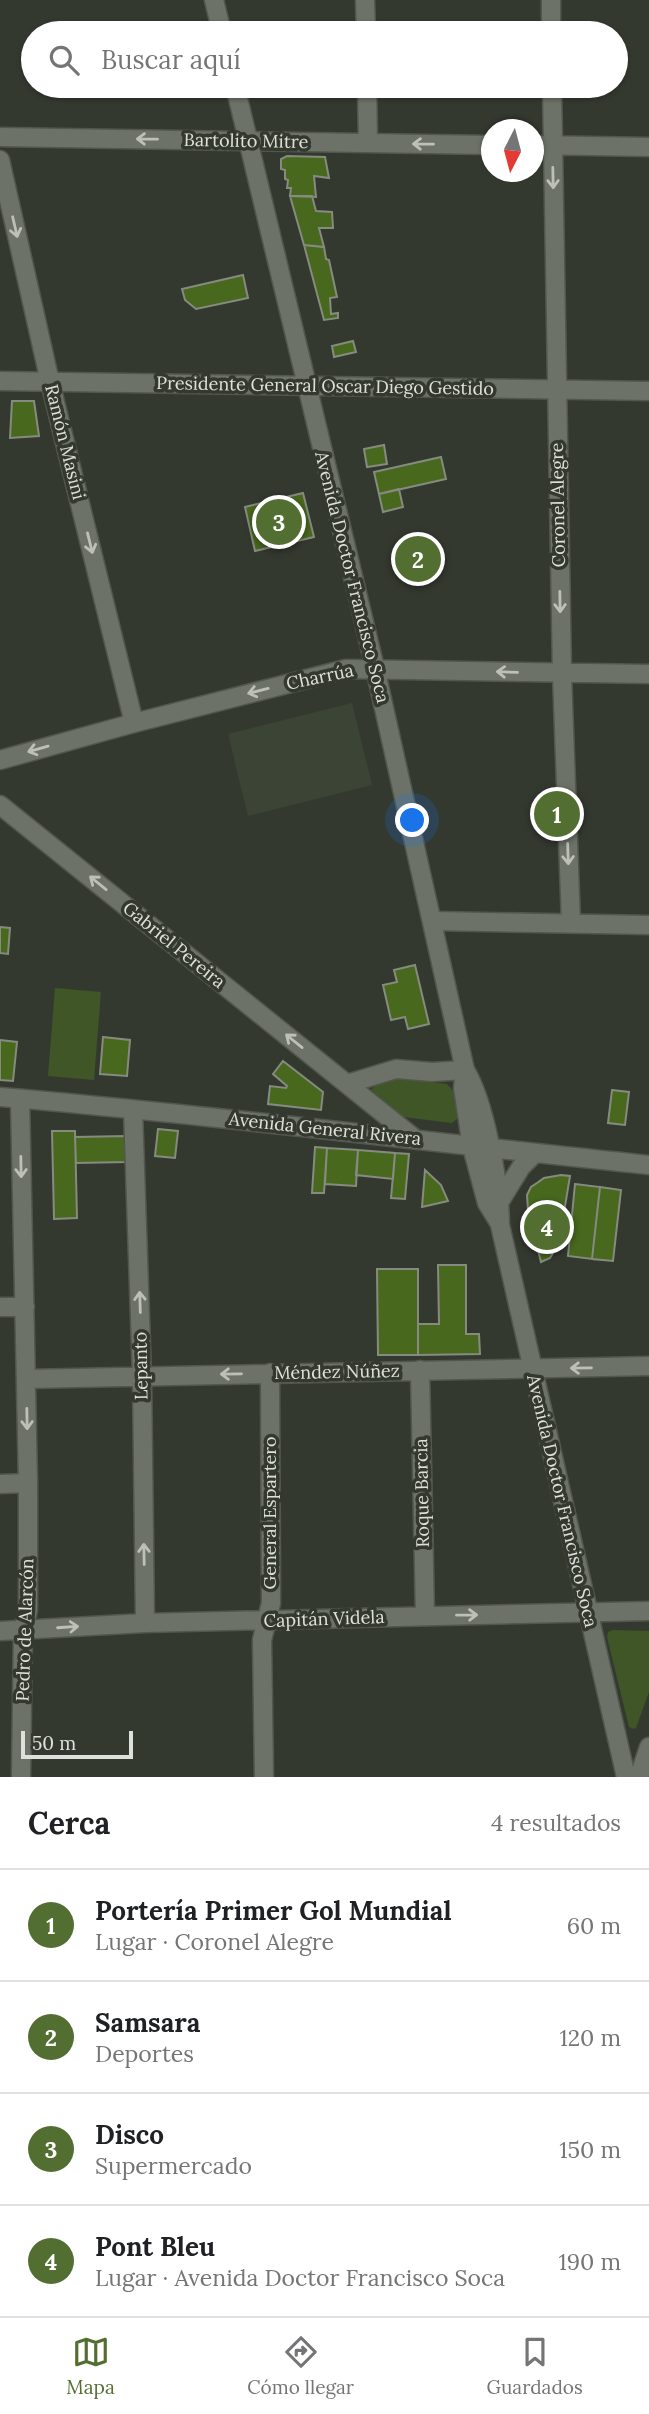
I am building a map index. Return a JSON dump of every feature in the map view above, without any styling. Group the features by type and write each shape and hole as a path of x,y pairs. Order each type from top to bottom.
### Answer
{"street":[{"path":"214,0 219,21"},
{"path":"365,0 366,21"},
{"path":"551,0 551,21"},
{"name":"Avenida Doctor Francisco Soca","path":"238,98 434,921 466,1070 463,1088 500,1201 500,1225 626,1777"},
{"path":"367,98 368,143"},
{"name":"Coronel Alegre","path":"552,98 562,674 571,923"},
{"name":"Bartolito Mitre","path":"0,137 481,145"},
{"path":"544,146 649,147"},
{"name":"Ramón Masini","path":"0,160 50,382 134,723"},
{"name":"Presidente General Oscar Diego Gestido","path":"0,381 649,391"},
{"name":"Charrúa","path":"0,760 346,669 649,674"},
{"name":"Gabriel Pereira","path":"0,805 414,1138"},
{"path":"434,921 649,925"},
{"path":"347,1084 396,1069 432,1072 466,1070"},
{"name":"Avenida General Rivera","path":"0,1097 414,1138 481,1148 649,1165"},
{"name":"Pedro de Alarcón","path":"20,1099 28,1483 28,1610 23,1630 21,1777"},
{"name":"Lepanto","path":"133,1110 142,1376 145,1623"},
{"name":"Avenida Doctor Francisco Soca","path":"481,1148 487,1203 500,1225"},
{"path":"500,1201 521,1167 535,1153"},
{"path":"0,1307 25,1307"},
{"name":"Méndez Núñez","path":"26,1379 649,1366"},
{"name":"Roque Barcia","path":"419,1370 425,1616"},
{"name":"General Espartero","path":"264,1777 262,1640 271,1603 270,1373"},
{"path":"0,1484 28,1483"},
{"name":"Capitán Videla","path":"0,1631 145,1623 649,1611"},
{"path":"639,1777 649,1747"}],"shaded area":[{"path":"352,703 372,785 248,816 228,734"}],"green space":[{"path":"55,988 101,992 94,1080 48,1076"},
{"path":"391,1077 447,1084 453,1091 459,1117 452,1123 403,1117 371,1090 380,1080"},
{"path":"649,1631 649,1692 634,1729 629,1727 607,1637 608,1632"}],"building":[{"path":"287,156 325,157 329,178 314,176 316,197 290,196 291,188 287,188 285,170 281,169 281,159"},
{"path":"290,196 312,196 316,211 332,212 333,228 319,228 324,247 304,245"},
{"path":"304,245 324,247 337,297 330,298 331,314 338,313 338,318 324,320"},
{"path":"243,275 248,298 196,309 185,300 182,289"},
{"path":"353,341 356,352 334,357 332,346"},
{"path":"12,401 34,401 39,436 10,438"},
{"path":"384,445 387,464 367,467 364,449"},
{"path":"441,457 446,479 379,494 374,472"},
{"path":"399,489 403,507 383,512 379,494"},
{"path":"303,493 314,537 255,551 245,507"},
{"path":"432,545 436,567 404,573 399,551"},
{"path":"0,927 10,928 8,954 0,953"},
{"path":"415,965 429,1024 408,1029 405,1017 391,1020 383,985 397,982 394,970"},
{"path":"103,1037 130,1040 127,1076 100,1074"},
{"path":"0,1040 17,1042 13,1081 0,1080"},
{"path":"283,1061 323,1092 321,1110 268,1104 270,1086 287,1086 273,1074"},
{"path":"612,1090 629,1092 625,1125 608,1123"},
{"path":"158,1129 178,1131 175,1158 155,1156"},
{"path":"52,1131 75,1131 77,1218 54,1219"},
{"path":"126,1136 127,1162 76,1163 75,1137"},
{"path":"315,1147 327,1148 324,1193 312,1193"},
{"path":"327,1148 358,1150 356,1186 325,1184"},
{"path":"358,1150 395,1153 393,1179 356,1175"},
{"path":"395,1153 409,1154 405,1199 391,1198"},
{"path":"425,1170 441,1185 448,1201 422,1207"},
{"path":"570,1176 559,1243 550,1258 541,1262 527,1195 531,1187 544,1178"},
{"path":"575,1184 600,1187 592,1259 568,1256"},
{"path":"600,1187 621,1190 613,1261 592,1259"},
{"path":"438,1265 466,1265 466,1334 479,1334 480,1354 418,1355 418,1324 439,1324"},
{"path":"377,1269 418,1269 418,1355 378,1355"}],"place":[{"name":"Disco","path":"279,522"},
{"name":"Samsara","path":"418,559"},
{"name":"Portería Primer Gol Mundial","path":"557,814"},
{"name":"Pont Bleu","path":"547,1227"}]}
